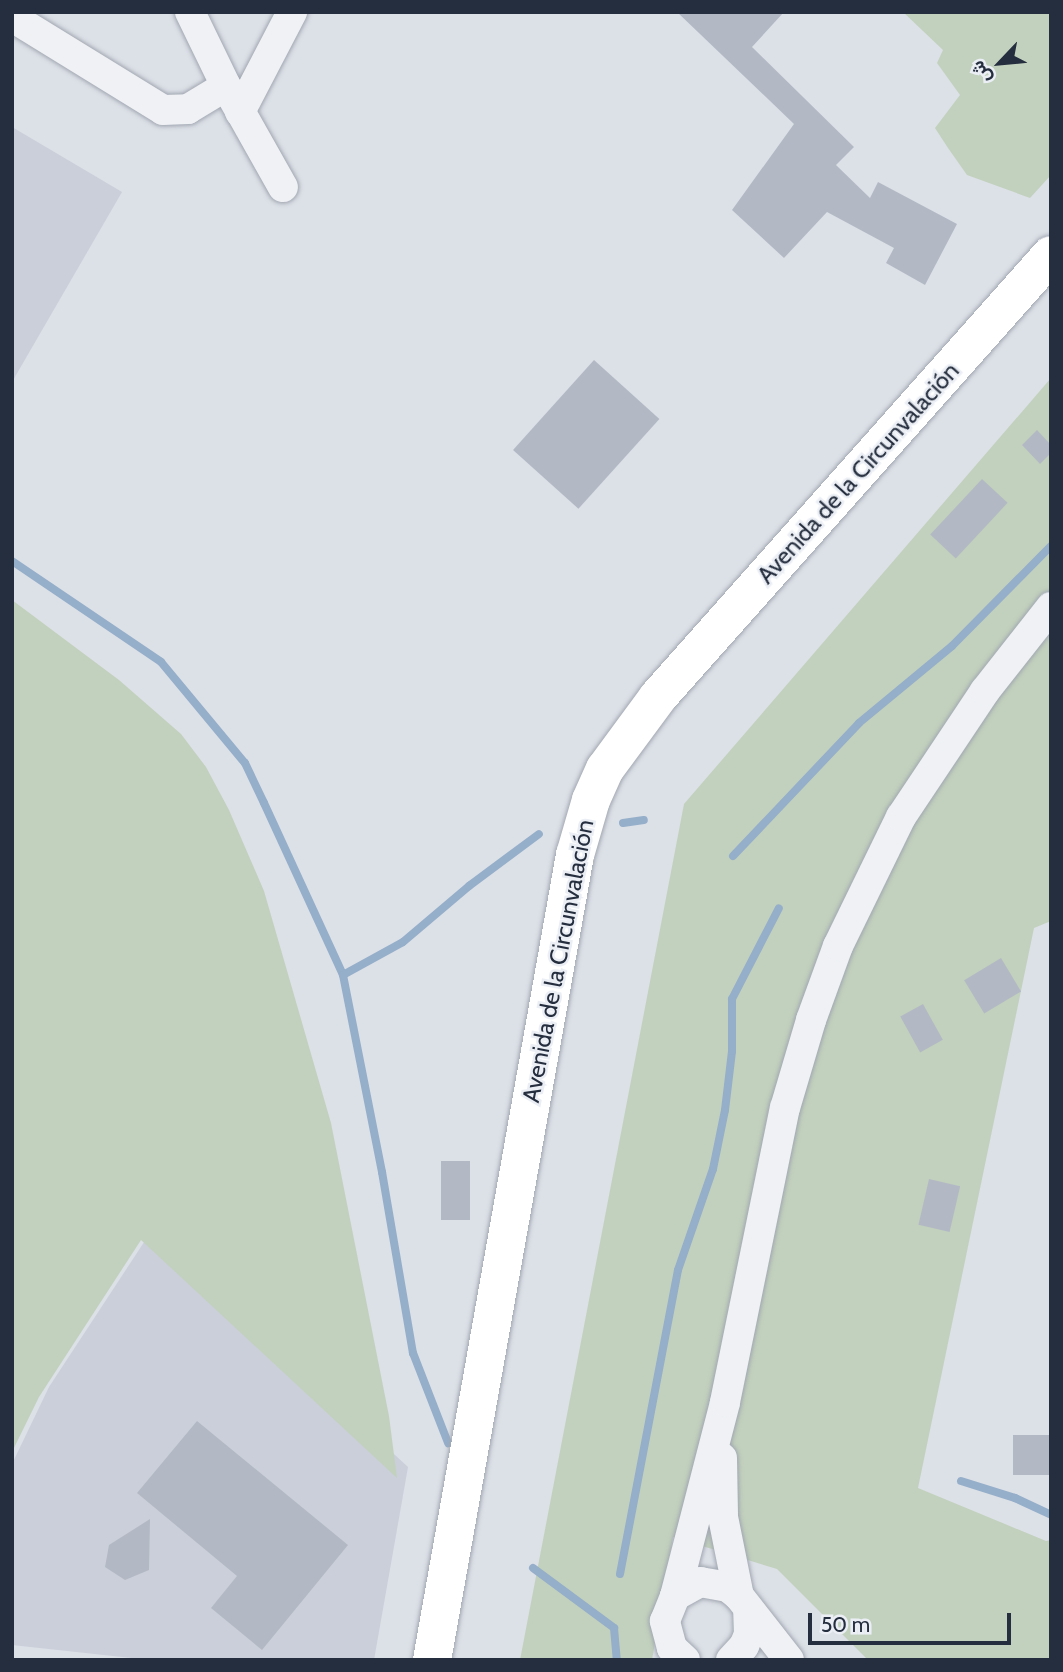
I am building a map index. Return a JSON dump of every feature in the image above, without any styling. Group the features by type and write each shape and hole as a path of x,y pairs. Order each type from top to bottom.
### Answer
{"main road":[{"name":"Avenida de la Circunvalación","path":"432,1660 575,855 591,800 606,769 658,697 1051,256"}],"street":[{"path":"190,12 233,99 283,187"},
{"path":"12,17 163,110 188,109 233,99 292,12"},
{"path":"683,1659 672,1648 666,1635 668,1607 676,1596 725,1402 785,1108 838,946 901,817 985,691 1051,607"},
{"path":"725,1402 723,1517 749,1634 744,1646 731,1660"},
{"path":"676,1596 700,1582 728,1587 789,1660"}],"shaded area":[{"path":"12,127 122,192 12,382"},
{"path":"152,1230 408,1467 374,1660 150,1660 12,1645 12,1464 49,1387"}],"green space":[{"path":"903,12 1051,12 1051,175 1030,198 967,175 948,148 935,128 960,95 937,63 943,50"},
{"path":"1051,378 1051,921 1034,928 918,1488 1046,1541 1051,1540 1051,1660 868,1660 777,1569 673,1537 652,1660 520,1660 684,804"},
{"path":"12,600 119,680 181,734 206,767 229,810 264,891 331,1123 389,1416 397,1478 141,1240 39,1397 12,1452"}],"building":[{"path":"677,12 784,12 752,47 854,147 836,165 870,198 878,182 957,224 925,285 886,263 894,248 827,212 784,258 732,210 794,124"},
{"path":"594,360 659,419 578,509 513,450"},
{"path":"1037,430 1051,445 1051,453 1040,464 1022,445"},
{"path":"982,479 1008,503 956,558 930,535"},
{"path":"1001,958 1021,991 984,1014 964,980"},
{"path":"923,1004 943,1040 920,1052 900,1017"},
{"path":"441,1161 470,1161 470,1220 441,1220"},
{"path":"929,1179 960,1186 950,1232 918,1225"},
{"path":"197,1421 348,1545 262,1650 211,1608 237,1576 137,1493"},
{"path":"1013,1435 1051,1435 1051,1475 1013,1475"},
{"path":"150,1519 149,1570 125,1580 105,1567 109,1545"}],"waterway":[{"path":"733,856 859,723 952,646 1051,546"},
{"path":"12,561 161,662 245,763 343,975 382,1172 413,1353 448,1443"},
{"path":"623,823 644,820"},
{"path":"343,975 403,942 469,886 539,834"},
{"path":"620,1574 678,1270 713,1169 725,1110 732,1051 732,999 779,908"},
{"path":"961,1481 1015,1498 1051,1515"},
{"path":"533,1568 614,1628 617,1660"}]}
